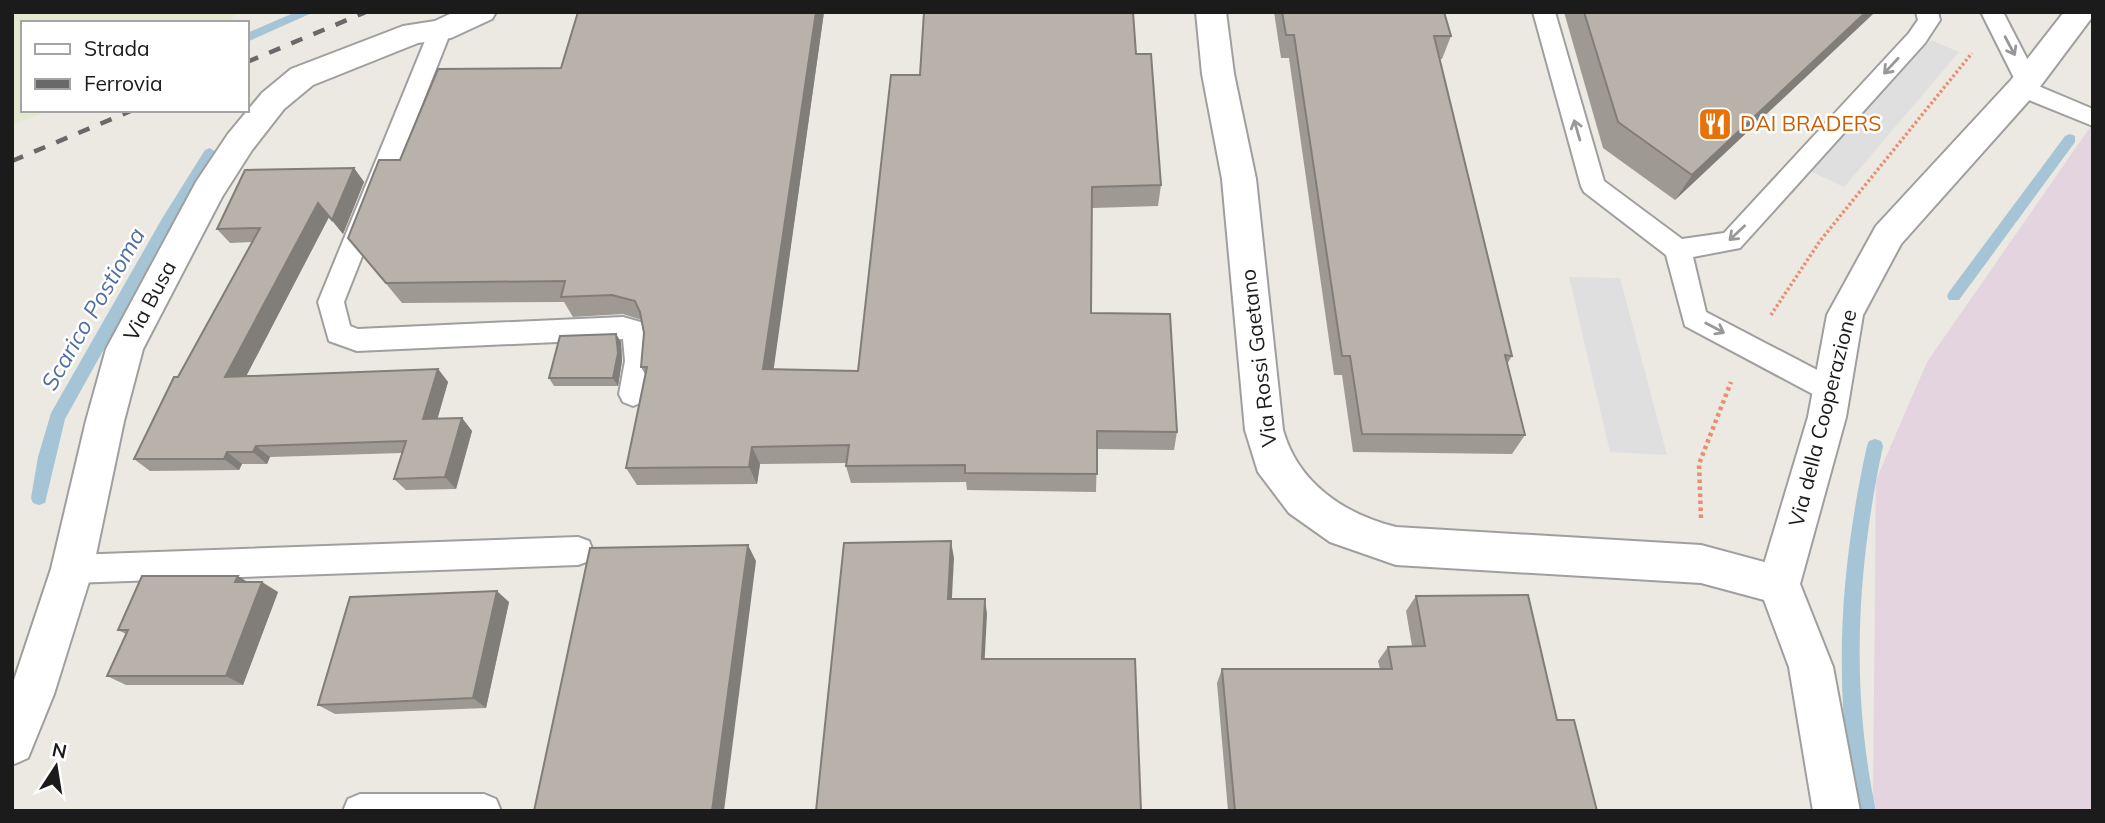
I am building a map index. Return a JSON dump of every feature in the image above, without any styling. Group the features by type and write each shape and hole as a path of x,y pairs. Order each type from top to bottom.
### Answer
{"street":[{"name":"Via Busa","path":"12,742 32,694 72,569 104,421 125,349 208,191 240,142 273,101 302,77 414,33 440,31 481,12"},
{"name":"Via Rossi Gaetano","path":"1211,12 1218,74 1239,178 1264,430 1272,460 1303,500 1344,529 1396,546 1701,564 1779,584"},
{"name":"Via della Cooperazione","path":"1779,584 1827,417 1845,315 1888,235 2025,84 2080,12"},
{"path":"1779,584 1811,667 1837,811"}],"lane":[{"path":"1544,12 1593,186 1678,250 1695,318 1832,391"},
{"path":"1678,250 1731,240 1917,38 1929,20 1927,12"},
{"path":"1992,12 2025,84 2093,118"},
{"path":"440,31 331,302 338,333 357,340 622,328 635,331 639,354 633,394"},
{"path":"72,569 578,551"},
{"path":"360,811 484,811"}],"path":[{"path":"1768,320 1820,241 1944,86"},
{"path":"1701,505 1699,464 1735,370"}],"shaded area":[{"path":"1931,40 1959,52 1844,187 1810,171"},
{"path":"2093,123 2093,811 1877,811 1873,797 1876,480 1927,362"},
{"path":"1569,277 1620,278 1667,455 1610,452"}],"green space":[{"path":"12,12 238,12 229,21 21,21 21,112 45,112 12,125"}],"building":[{"path":"578,12 816,12 763,369 858,371 891,75 920,75 924,12 1133,12 1136,54 1151,54 1161,185 1092,187 1091,313 1170,314 1177,432 1097,431 1097,474 965,473 965,465 846,466 849,445 752,447 749,467 626,468 647,367 641,367 644,333 635,301 612,295 561,297 565,281 386,283 348,238 379,160 400,160 438,69 561,68"},
{"path":"1282,12 1444,12 1451,36 1434,36 1512,356 1505,355 1525,435 1362,434 1350,356 1342,356 1294,35 1286,35"},
{"path":"1584,12 1866,12 1692,175 1618,122"},
{"path":"354,168 332,220 318,203 225,377 438,369 423,419 462,418 445,477 394,479 406,441 256,446 253,452 227,452 224,459 134,459 174,377 178,377 260,228 217,229 245,170"},
{"path":"616,334 618,353 613,378 549,378 560,336"},
{"path":"951,541 948,599 985,599 982,659 1135,659 1141,811 816,811 844,543"},
{"path":"748,545 712,811 534,811 590,548"},
{"path":"142,576 238,576 235,582 262,582 226,676 107,676 128,630 118,630"},
{"path":"497,591 473,698 318,705 350,597"},
{"path":"1528,595 1557,720 1574,720 1597,811 1235,811 1222,669 1392,669 1388,647 1425,646 1416,596"}],"waterway":[{"name":"Scarico Postioma","path":"248,38 308,12"},
{"path":"1954,296 2070,139"},
{"name":"Scarico Postioma","path":"39,498 46,457 57,418 168,221 210,153"},
{"path":"1866,811 1857,768 1852,722 1850,628 1858,534 1875,446"}],"railway":[{"path":"248,62 366,12"},
{"path":"12,161 128,112"}],"place":[{"name":"DAI BRADERS","path":"1715,124"}]}
